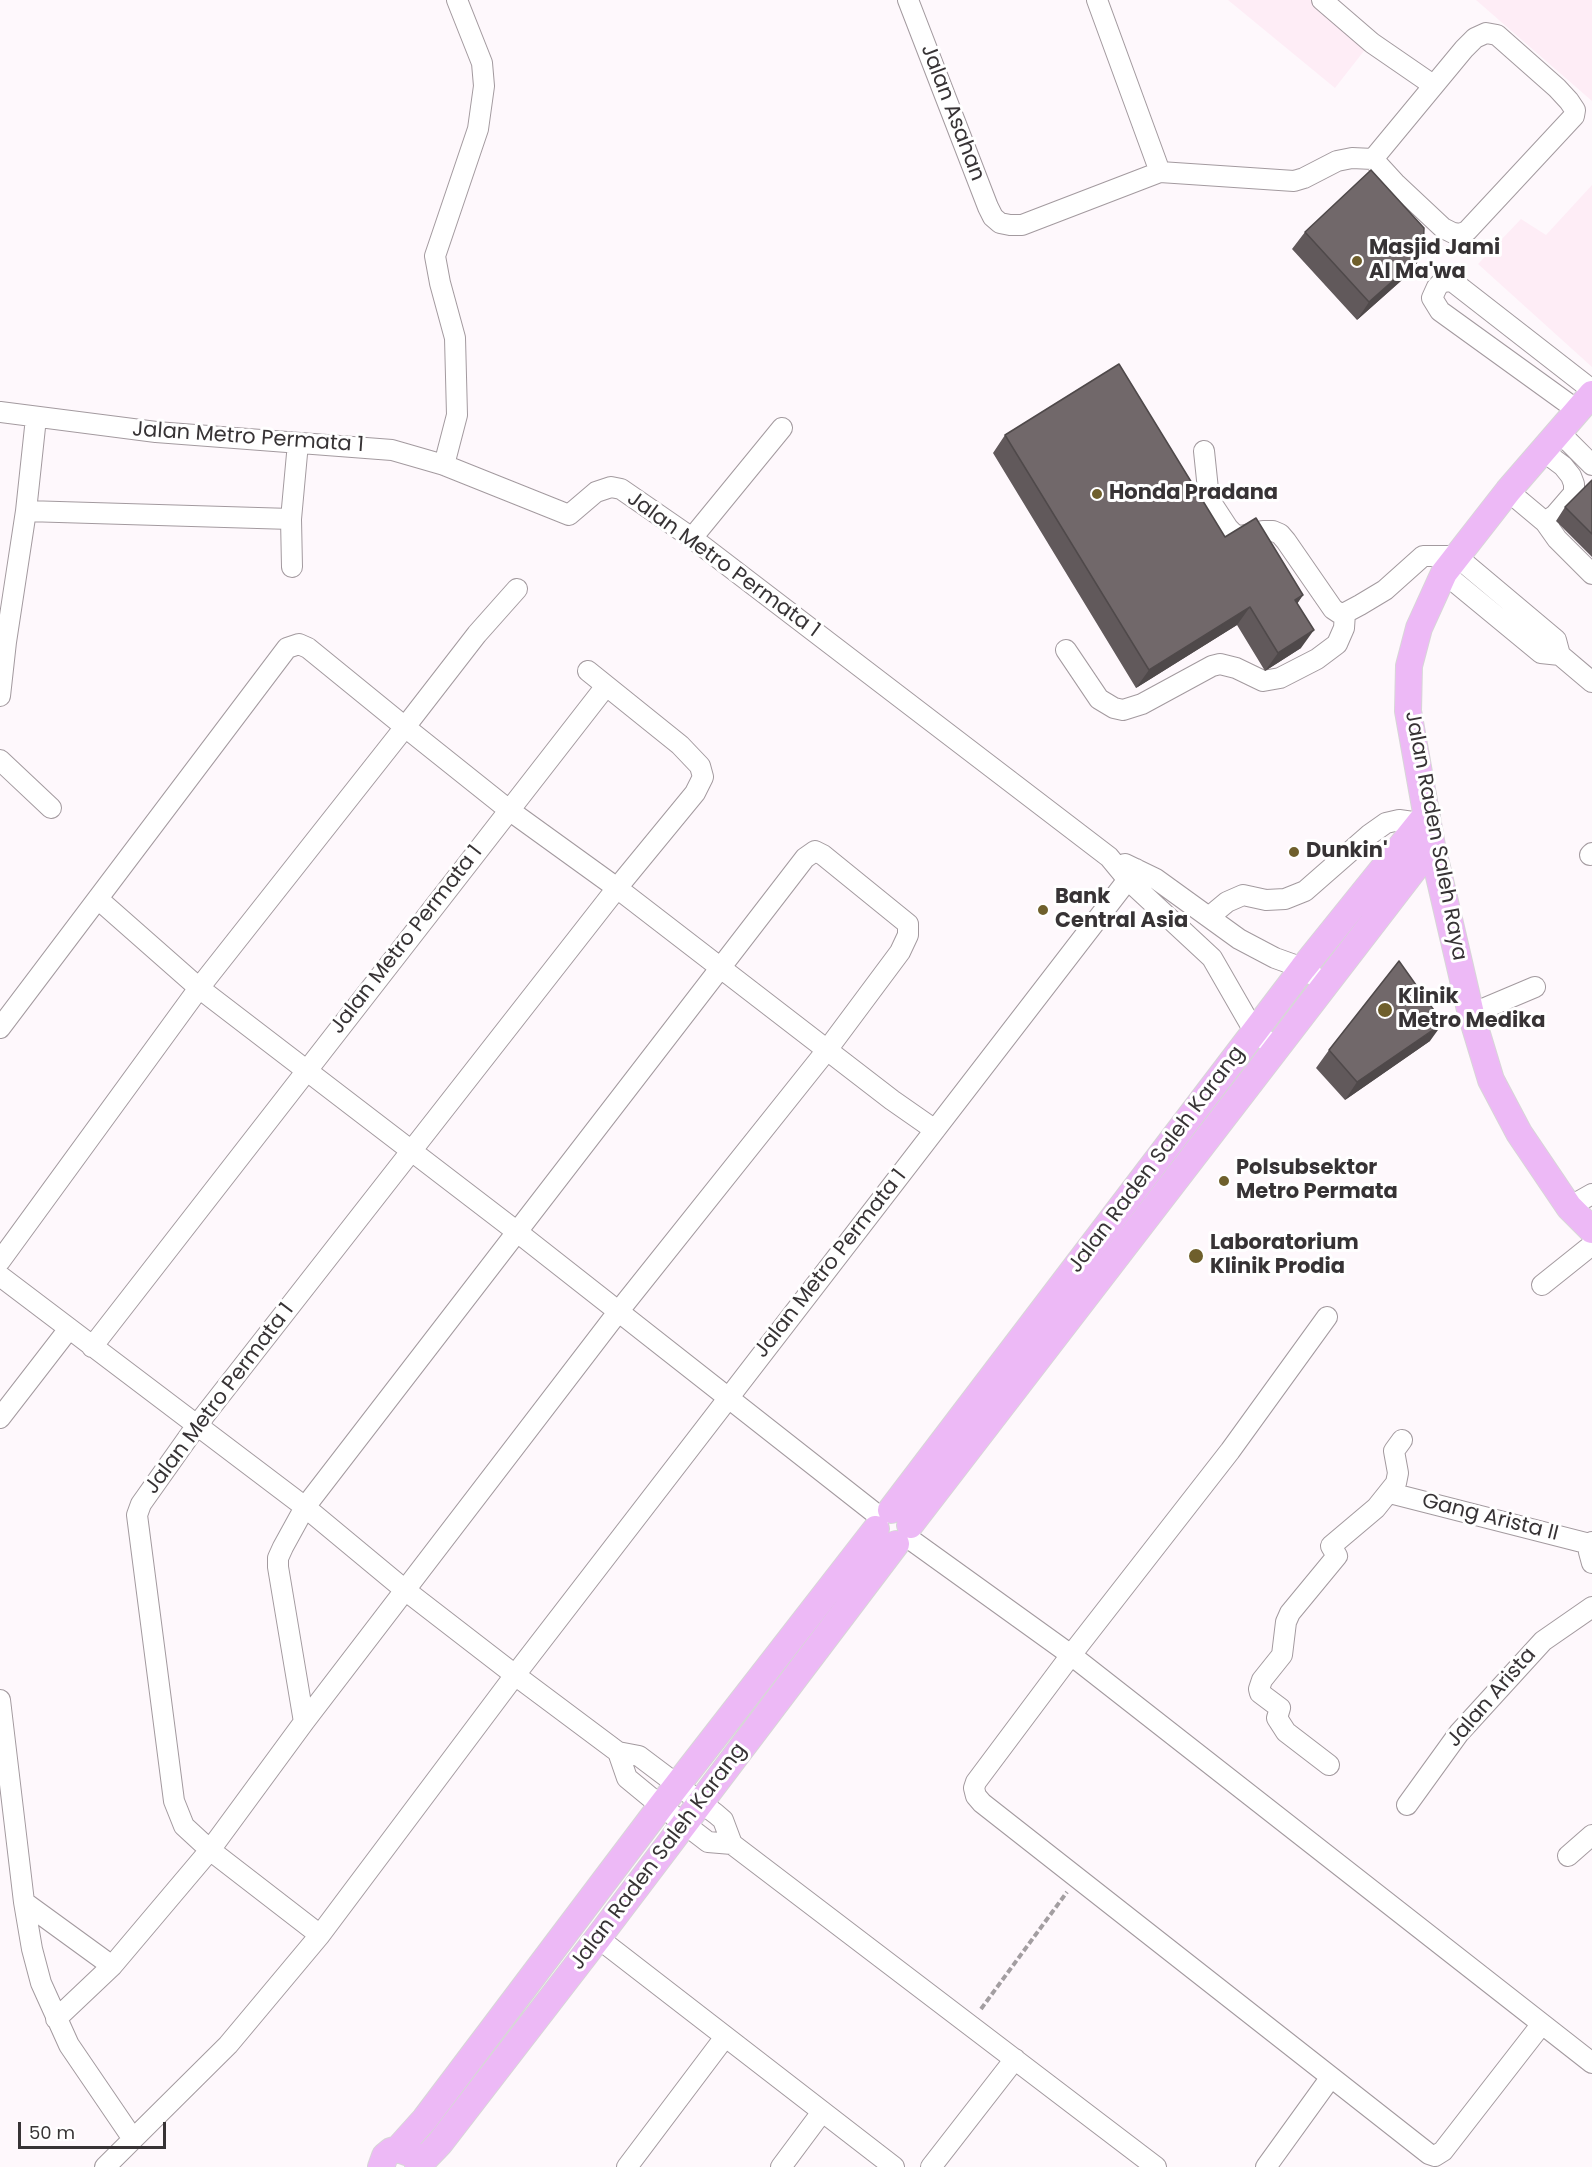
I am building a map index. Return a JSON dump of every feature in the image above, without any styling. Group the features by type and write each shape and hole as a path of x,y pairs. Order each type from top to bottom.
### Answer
{"main road":[{"name":"Jalan Raden Saleh Raya","path":"1585,402 1508,491 1450,565 1419,628 1409,666 1408,711 1423,818 1432,846 1471,1014 1491,1080 1519,1133 1569,1207 1592,1230"},
{"name":"Jalan Raden Saleh Karang","path":"418,2167 440,2143 701,1803 893,1527 1254,1031 1423,818"},
{"name":"Jalan Raden Saleh Karang","path":"389,2158 425,2119 661,1806 893,1527 1276,1048 1432,846"},
{"path":"389,2158 412,2154 418,2167"}],"street":[{"path":"444,465 456,416 454,338 435,256 441,232 478,129 484,86 482,63 457,0"},
{"name":"Jalan Asahan","path":"908,0 988,207 993,217 1000,223 1022,225 1160,172"},
{"path":"1097,0 1160,172 1294,181 1337,161 1352,158 1373,159 1443,228 1460,234 1467,231 1574,116 1575,110 1557,88 1497,35 1486,33 1475,38 1433,85 1373,159"},
{"path":"1322,0 1372,43 1433,85"},
{"path":"1585,402 1440,311 1432,298 1437,287 1442,282 1452,281 1592,390"},
{"name":"Jalan Metro Permata 1","path":"0,412 156,432 392,450 444,465 569,515 596,492 611,487 621,489 692,538 1132,874 1212,958 1254,1031 1276,1048"},
{"path":"0,696 26,511 36,418"},
{"path":"692,538 782,428"},
{"path":"292,567 291,519 298,442"},
{"path":"1551,442 1592,465"},
{"path":"1545,522 1555,515 1574,493 1571,476 1563,466 1551,442"},
{"path":"1203,451 1209,499 1228,528 1234,534 1241,536 1263,531 1280,534 1333,609 1345,613 1385,590 1423,556 1450,565 1556,640 1560,655 1592,682"},
{"path":"1508,491 1545,522 1557,539 1592,574"},
{"path":"26,511 291,519"},
{"path":"0,1261 199,988 477,634 517,589"},
{"path":"1066,650 1099,699 1114,708 1123,710 1142,704 1212,666 1220,664 1236,668 1263,681 1280,678 1317,659 1337,644 1344,628 1345,613"},
{"path":"0,1028 281,656 292,645 299,644 308,648 509,810 720,966 892,1100 935,1130"},
{"name":"Jalan Metro Permata 1","path":"320,1935 210,1850 184,1826 174,1800 137,1515 141,1504 197,1425 616,888 694,793 703,777 700,766 680,744 588,671"},
{"name":"Jalan Metro Permata 1","path":"92,1347 606,686"},
{"path":"0,760 51,808"},
{"path":"1209,918 1227,902 1243,895 1266,900 1285,899 1305,891 1386,823 1423,818"},
{"path":"56,2019 112,1966 210,1850 304,1722 618,1312 827,1050 900,952 909,928 905,921 823,855 815,851 810,853 720,966 305,1508 278,1558 304,1722"},
{"name":"Jalan Metro Permata 1","path":"1132,874 1156,879 1239,939 1275,958 1303,968 1325,983"},
{"name":"Jalan Metro Permata 1","path":"105,2167 228,2045 320,1935 515,1676 1132,874"},
{"path":"99,899 199,988 516,1231 893,1527 1071,1655 1592,2063"},
{"path":"1471,1014 1535,987"},
{"path":"1569,1207 1592,1194"},
{"path":"1542,1285 1592,1245"},
{"path":"0,1276 68,1330 305,1508 515,1676 618,1752 639,1756 701,1803 723,1820 732,1844 1156,2167"},
{"path":"1327,1317 1230,1451 1071,1655 976,1782 974,1788 976,1796 1430,2154 1436,2156 1443,2151 1541,2025"},
{"path":"0,1418 68,1330"},
{"path":"1329,1765 1286,1731 1277,1718 1280,1708 1260,1693 1259,1689 1262,1680 1281,1655 1286,1622 1290,1613 1337,1556 1331,1546 1359,1524 1390,1493 1396,1483 1398,1473 1394,1451 1402,1440"},
{"name":"Gang Arista II","path":"1390,1493 1591,1550"},
{"name":"Jalan Arista","path":"1407,1804 1460,1733 1543,1641 1592,1606"},
{"path":"0,1700 24,1902 38,1972 56,2019 69,2045 133,2139"},
{"path":"618,1752 627,1778 661,1806 708,1842 732,1844"},
{"path":"1568,1856 1592,1835"},
{"path":"24,1902 112,1966"},
{"path":"598,1938 894,2167"},
{"path":"627,2167 725,2037"},
{"path":"931,2167 1015,2059"},
{"path":"1266,2167 1331,2077"},
{"path":"781,2167 822,2112"}],"path":[{"path":"969,2024 1078,1878"}],"shaded area":[{"path":"1228,0 1313,0 1367,47 1335,88"},
{"path":"1476,0 1592,0 1592,101"},
{"path":"1592,185 1592,367 1478,264 1521,219 1546,235"}],"building":[{"name":"Masjid Jami Al Ma'wa","path":"1371,170 1424,228 1423,254 1369,302 1305,232"},
{"name":"Honda Pradana","path":"1119,364 1225,537 1256,518 1303,595 1295,600 1314,630 1278,653 1250,607 1149,670 1005,435"},
{"path":"1592,480 1592,534 1565,507"},
{"name":"Klinik Metro Medika","path":"1399,961 1443,1023 1357,1082 1329,1050"}],"place":[{"name":"Masjid Jami Al Ma'wa","path":"1357,261"},
{"name":"Honda Pradana","path":"1097,494"},
{"name":"Dunkin'","path":"1294,852"},
{"name":"Bank Central Asia","path":"1043,910"},
{"name":"Klinik Metro Medika","path":"1385,1010"},
{"name":"Polsubsektor Metro Permata","path":"1224,1181"},
{"name":"Laboratorium Klinik Prodia","path":"1196,1256"}]}
